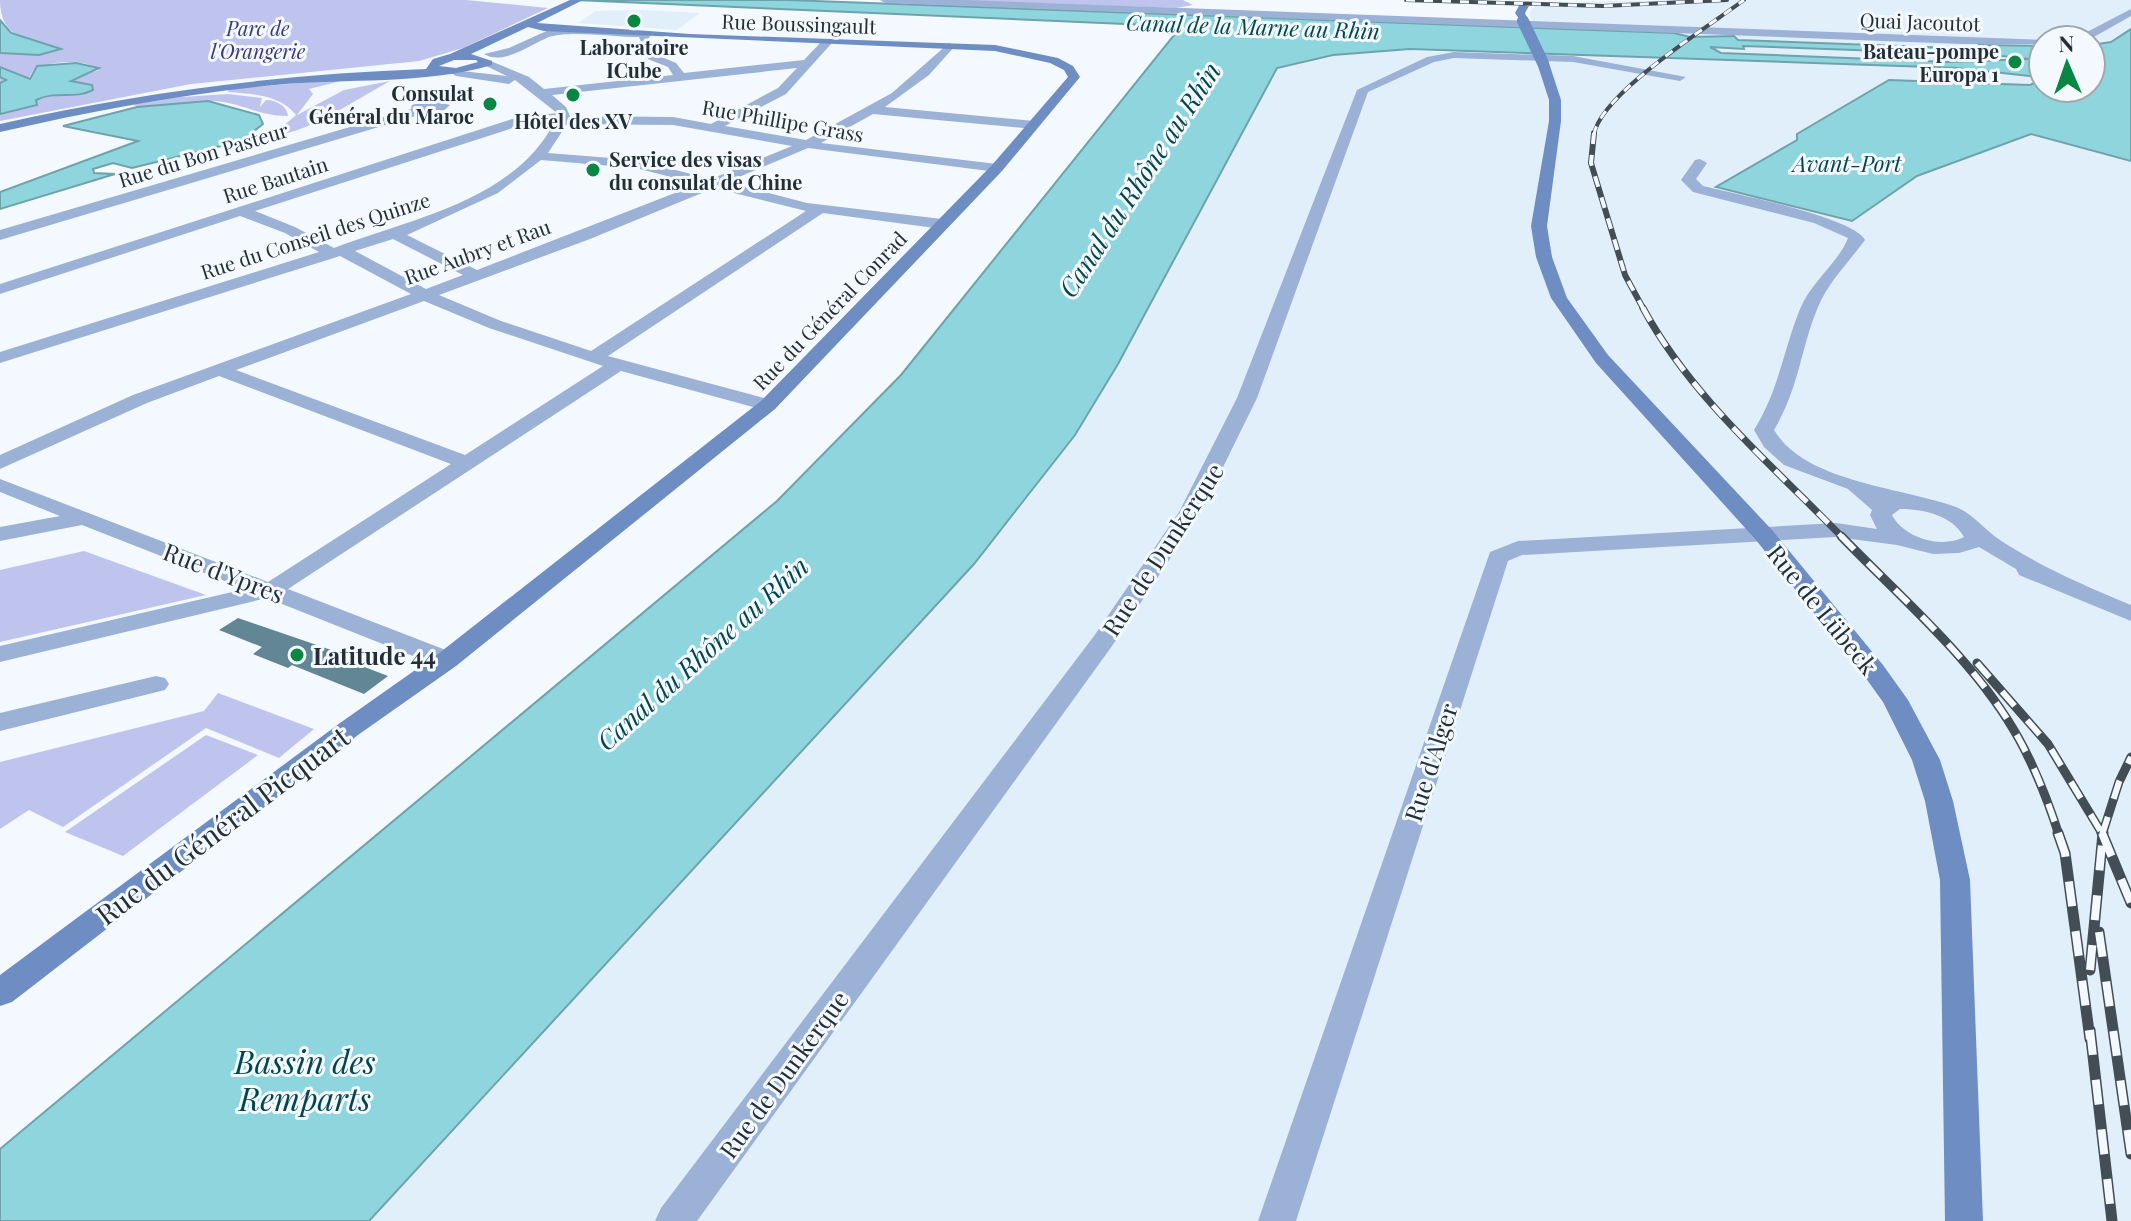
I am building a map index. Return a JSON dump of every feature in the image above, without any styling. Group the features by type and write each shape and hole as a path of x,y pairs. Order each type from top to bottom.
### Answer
{"main road":[{"path":"564,20 582,1"},
{"path":"439,66 454,57 540,26 582,1"},
{"name":"Rue de Lübeck","path":"1530,3 1520,13 1543,63 1555,100 1555,121 1539,226 1544,257 1559,298 1602,359 1764,535 1895,700 1926,760 1939,801 1955,880 1964,1221"},
{"name":"Rue Boussingault","path":"540,26 564,20 581,30"},
{"name":"Rue Boussingault","path":"540,26 647,34 949,46"},
{"name":"Rue du Général Conrad","path":"447,660 768,405 814,361 997,168 1073,81 1069,68 1026,53 949,46"},
{"path":"454,57 488,58"},
{"path":"0,128 154,94 439,66 456,72 488,58"},
{"name":"Rue du Général Picquart","path":"0,993 329,743 447,660"}],"street":[{"name":"Quai Jacoutot","path":"885,0 2027,40"},
{"path":"1349,18 1350,5"},
{"path":"2107,25 2131,12"},
{"path":"488,58 512,51 540,26"},
{"name":"Rue Boussingault","path":"540,26 647,34"},
{"path":"647,34 643,39 652,57 672,65 680,76"},
{"path":"714,127 782,91 827,42"},
{"name":"Rue Aubry et Rau","path":"0,463 140,399 585,236 803,144 873,110 915,82 949,46"},
{"name":"Rue de Dunkerque","path":"674,1221 1103,641 1190,512 1219,460 1238,412 1247,398 1363,90 1431,59 1454,55 1573,59 1680,77"},
{"path":"488,58 540,93 563,118"},
{"path":"540,93 809,63"},
{"path":"456,72 527,83"},
{"path":"873,110 1034,125"},
{"name":"Rue du Bon Pasteur","path":"0,235 418,111"},
{"name":"Rue Phillipe Grass","path":"563,118 643,119 714,127 873,155 997,168"},
{"name":"Rue du Conseil des Quinze","path":"0,358 394,234 485,194 537,156 563,118"},
{"name":"Rue Bautain","path":"0,289 517,122 563,118"},
{"path":"537,156 636,164 818,210 942,224"},
{"path":"1700,163 1688,180 1698,189 1819,220 1855,235 1857,240 1824,280 1809,308 1782,400 1764,430 1781,452 1801,468 1952,513 1990,544 2041,574 2131,614"},
{"path":"591,359 818,210"},
{"path":"240,211 290,230 422,294 509,331 615,367 768,405"},
{"path":"394,234 475,275"},
{"path":"0,654 271,590 615,367"},
{"path":"219,370 466,463"},
{"name":"Rue d'Ypres","path":"0,485 447,660"},
{"path":"1855,485 1905,539"},
{"path":"1836,530 1883,515 1896,503 1918,503"},
{"path":"0,534 86,518"},
{"path":"1958,548 1970,544 1975,537 1972,528"},
{"path":"1836,530 1905,539 1931,547 1958,548 2041,574"},
{"name":"Rue d'Alger","path":"1277,1221 1498,557 1518,548 1836,530"},
{"path":"0,722 156,684"}],"shaded area":[{"path":"2131,0 2131,1221 369,1221 974,564 1014,516 1075,435 1118,364 1277,68 1333,54 1381,50 1548,55 1529,14 1536,3"},
{"name":"Laboratoire ICube","path":"596,11 700,13 677,30 578,23"}],"green space":[{"name":"Parc de l'Orangerie","path":"0,0 466,0 548,8 463,48 419,61 191,84 0,121 0,114 37,105 36,100 77,84 71,83 73,78 99,70 76,62 49,64 34,69 27,81 0,83 0,77 7,80 4,82 27,77 0,67 0,53 39,55 59,48 17,36 5,22"},
{"path":"936,0 1183,0 1193,5 1176,8"},
{"path":"349,79 309,89 313,94 297,115 344,90 390,81 315,123 285,133 275,133 296,115 290,108 274,99 228,92 229,89"},
{"path":"228,94 262,98 260,107 266,100 277,102 288,116 267,114 219,101 161,107 133,105 151,99"},
{"path":"84,551 206,595 0,642 0,570"},
{"path":"218,693 314,729 279,758 206,728 63,827 29,810 0,829 0,762 204,711"},
{"path":"206,735 258,755 123,856 65,832"}],"water":[{"name":"Bassin des Remparts","path":"575,0 788,0 1674,33 1690,37 1734,36 1738,40 1981,49 1979,45 2027,46 2027,59 1710,47 1721,53 1949,62 2027,59 2027,76 1957,68 1410,49 1333,55 1277,68 1118,364 1075,435 974,564 369,1221 0,1221 0,1149 777,501 901,375 1175,34 1166,27"},
{"path":"0,20 11,33 61,49 39,55 0,53"},
{"name":"Bassin des Remparts","path":"2131,29 2131,161 2031,134 1917,176 1852,221 1716,187 1797,140 1797,134 1889,80 2027,85 2027,104 2107,104 2107,43"},
{"path":"76,63 99,68 71,81 92,85 93,90 43,97 36,100 37,105 0,114 0,83 6,80 0,77 0,67 30,79 37,66"},
{"path":"208,101 259,115 263,124 244,139 229,144 132,168 113,163 93,169 94,173 115,174 0,209 0,192 138,141 63,126 137,107"}],"building":[{"name":"Latitude 44","path":"238,618 340,653 336,656 388,676 364,694 292,665 288,668 253,654 262,647 219,630"}],"railway":[{"path":"1406,0 1603,6 1727,0"},
{"path":"1594,135 1600,119 1634,82 1744,0"},
{"path":"1594,133 1591,163 1625,275 1644,310"},
{"path":"1643,308 1709,401 1937,632 1982,683 2002,710 2031,762 2059,835"},
{"path":"1977,663 2048,744 2102,834"},
{"path":"2102,834 2119,782 2131,757"},
{"path":"2058,833 2065,853 2090,1039"},
{"path":"2090,970 2103,835"},
{"path":"2103,835 2131,903"},
{"path":"2099,932 2131,1154"},
{"path":"2090,1030 2112,1221"}],"place":[{"name":"Laboratoire ICube","path":"634,21"},
{"name":"Bateau-pompe Europa 1","path":"2015,62"},
{"name":"Hôtel des XV","path":"573,95"},
{"name":"Consulat Général du Maroc","path":"490,104"},
{"name":"Service des visas du consulat de Chine","path":"593,170"},
{"name":"Latitude 44","path":"297,655"}],"water label":[{"name":"Canal de la Marne au Rhin","path":"1253,26"},
{"name":"Avant-Port","path":"1847,163"},
{"name":"Canal du Rhône au Rhin","path":"1139,179"},
{"name":"Canal du Rhône au Rhin","path":"702,653"}]}
